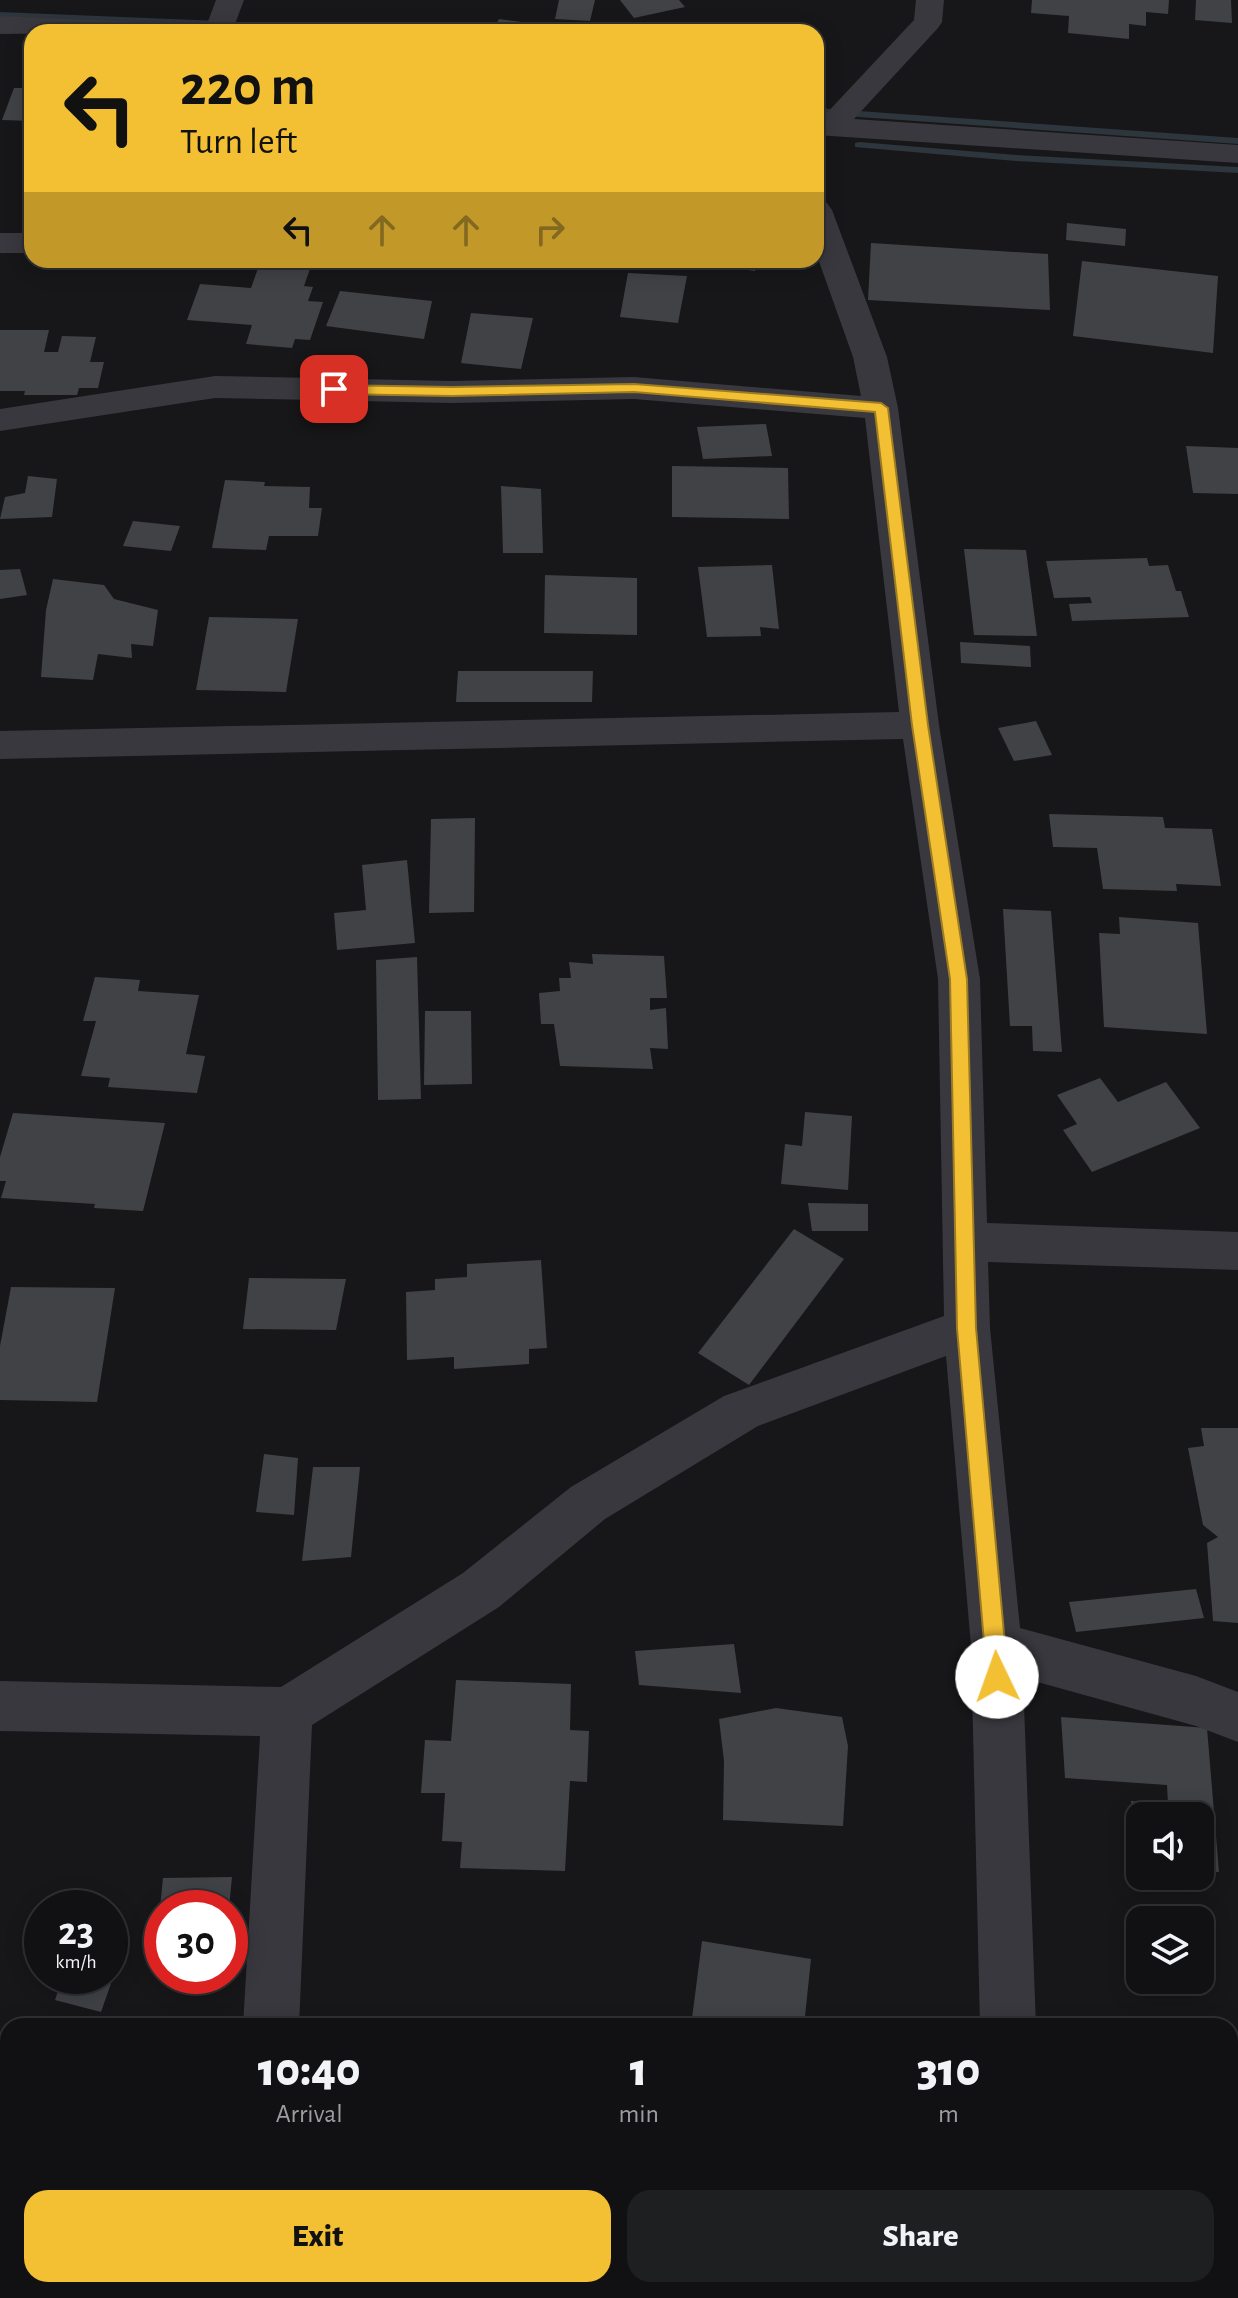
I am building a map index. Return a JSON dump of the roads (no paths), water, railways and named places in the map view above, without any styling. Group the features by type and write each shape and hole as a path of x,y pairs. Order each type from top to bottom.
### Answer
{"street":[{"path":"221,24 230,0"},
{"path":"824,127 928,22 930,0"},
{"path":"0,25 24,26"},
{"path":"824,127 1238,154"},
{"path":"824,232 870,357 881,408 920,725 959,979 967,1328 996,1646 1008,2018"},
{"path":"0,243 24,243"},
{"path":"0,420 215,387 452,392 634,388 881,408"},
{"path":"0,745 920,725"},
{"path":"966,1242 1238,1251"},
{"path":"0,1706 287,1712 481,1590 588,1503 741,1411 967,1328"},
{"path":"996,1646 1196,1701 1238,1717"},
{"path":"271,2018 287,1712"}],"waterway":[{"path":"0,15 220,24"},
{"path":"824,112 1238,141"},
{"path":"859,145 1016,158 1238,170"}]}
